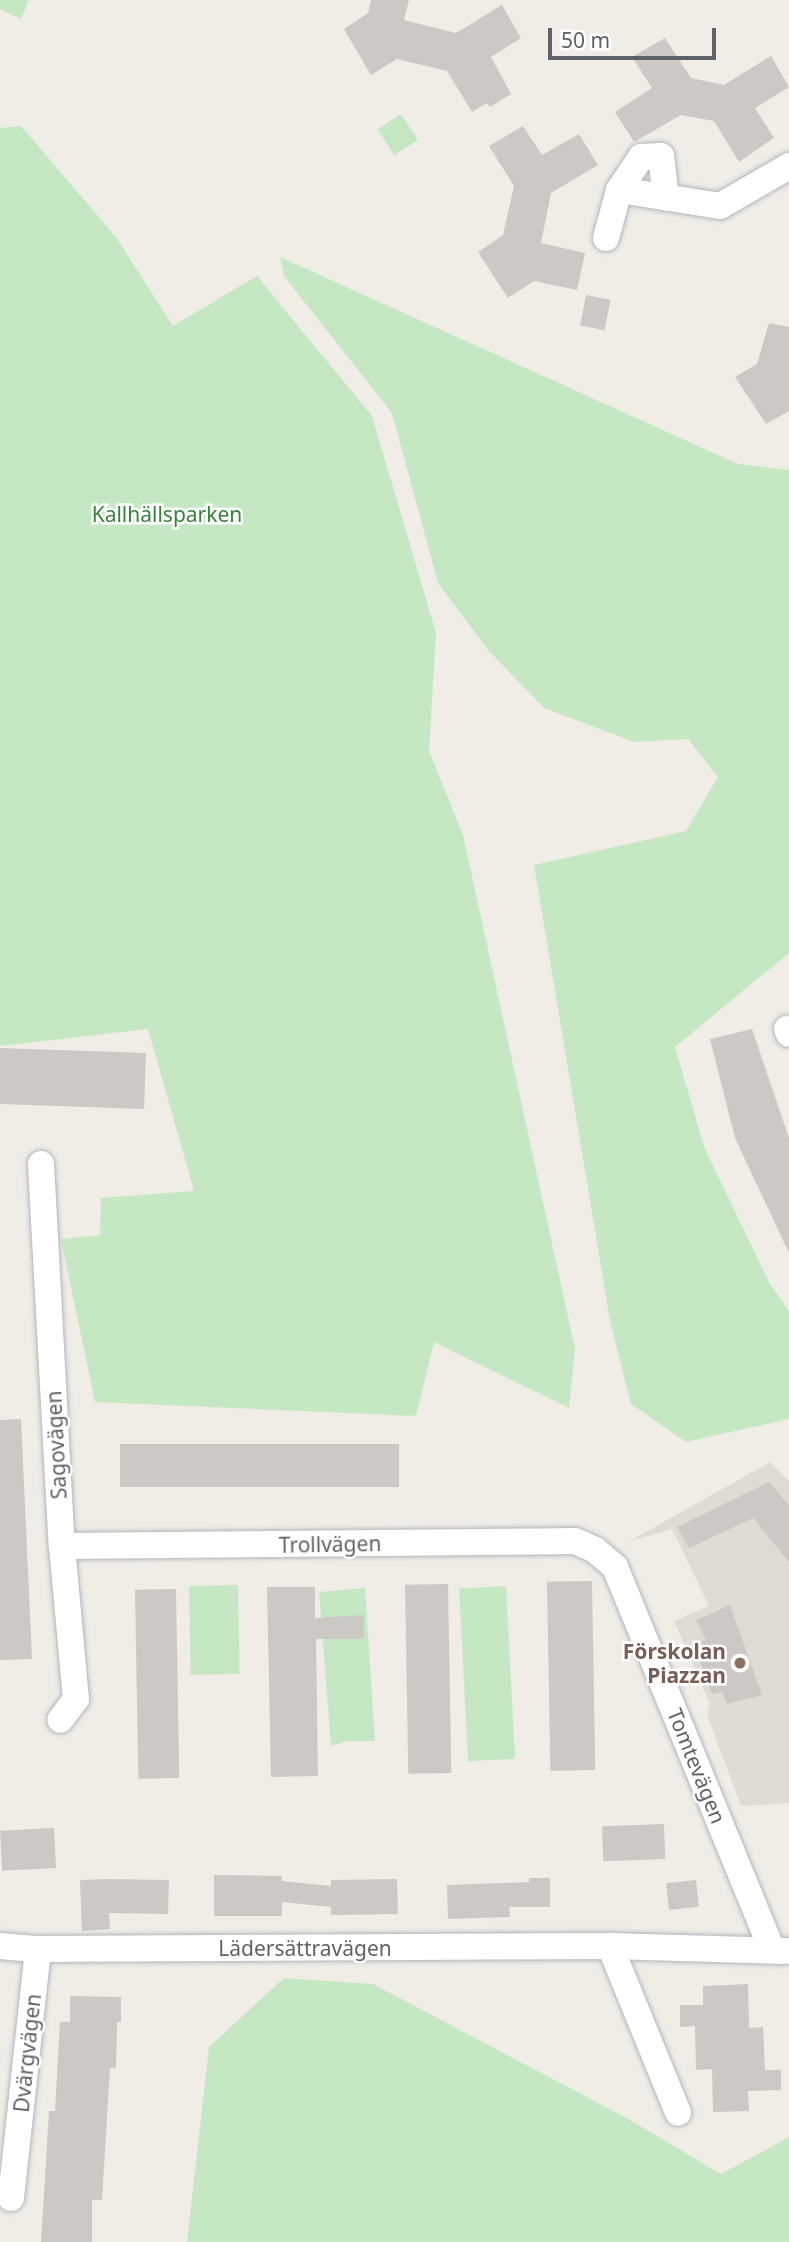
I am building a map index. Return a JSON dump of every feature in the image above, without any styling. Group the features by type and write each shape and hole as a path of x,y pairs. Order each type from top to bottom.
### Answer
{"street":[{"path":"606,238 619,190 640,157 661,156 666,198"},
{"path":"619,190 720,206 789,166"},
{"name":"Sagovägen","path":"41,1164 62,1546 76,1699 60,1720"},
{"name":"Trollvägen","path":"62,1546 575,1541 595,1550"},
{"name":"Tomtevägen","path":"595,1550 615,1567 781,1951"},
{"name":"Lädersättravägen","path":"0,1946 38,1949 610,1946 781,1951"},
{"path":"610,1946 678,2113"},
{"name":"Dvärgvägen","path":"11,2198 38,1949"}],"shaded area":[{"name":"Förskolan Piazzan","path":"770,1462 789,1481 789,1803 741,1806 707,1715 710,1704 674,1621 709,1606 672,1529 628,1542"}],"green space":[{"path":"0,0 29,0 21,19 0,9"},
{"path":"401,114 418,140 394,155 378,129"},
{"name":"Kallhällsparken","path":"21,126 116,237 173,326 257,276 372,416 436,633 429,751 463,835 575,1349 569,1408 434,1342 416,1416 95,1402 61,1239 100,1235 101,1198 194,1191 148,1029 0,1046 0,128"},
{"path":"280,257 738,464 789,470 789,953 675,1047 704,1147 770,1284 789,1311 789,1419 686,1442 631,1404 610,1321 534,865 686,831 718,777 688,739 634,742 544,708 488,650 438,583 392,413 284,276"},
{"path":"238,1585 240,1674 191,1675 189,1586"},
{"path":"506,1586 515,1759 468,1761 459,1588"},
{"path":"365,1588 375,1741 348,1741 331,1746 319,1592"},
{"path":"284,1978 373,1984 632,2121 721,2174 789,2137 789,2242 187,2242 209,2047"}],"building":[{"path":"371,0 409,0 404,20 456,33 502,5 521,38 491,57 511,94 490,107 487,103 472,112 447,71 397,59 371,75 344,29 368,13"},
{"path":"665,38 691,78 724,85 771,56 789,87 755,108 774,138 739,162 714,121 681,115 634,142 615,112 652,88 632,57"},
{"path":"523,126 542,155 579,134 598,165 551,193 541,243 585,253 577,290 534,281 508,298 478,252 503,235 514,186 489,146"},
{"path":"586,295 611,300 605,330 580,325"},
{"path":"769,323 789,327 789,411 766,424 735,377 757,364"},
{"path":"752,1029 789,1138 789,1253 735,1138 710,1039"},
{"path":"0,1048 146,1053 144,1109 0,1104"},
{"path":"21,1419 32,1659 0,1660 0,1420"},
{"path":"120,1444 399,1444 399,1487 120,1487"},
{"path":"769,1482 789,1505 789,1562 753,1518 689,1548 677,1527"},
{"path":"592,1581 595,1770 550,1771 547,1582"},
{"path":"448,1584 451,1773 408,1774 405,1585"},
{"path":"267,1587 315,1587 315,1618 364,1615 364,1639 316,1639 318,1776 271,1777"},
{"path":"176,1589 179,1778 138,1779 135,1590"},
{"path":"730,1605 762,1695 727,1704 722,1692 712,1694 693,1643 706,1640 696,1620"},
{"path":"664,1824 665,1859 603,1861 602,1826"},
{"path":"54,1828 56,1868 2,1871 0,1831"},
{"path":"214,1875 282,1876 282,1881 331,1886 331,1880 397,1879 398,1914 331,1915 331,1907 282,1902 282,1916 214,1916"},
{"path":"529,1878 550,1878 550,1907 509,1907 510,1917 448,1919 447,1885 529,1882"},
{"path":"80,1880 169,1880 168,1914 109,1913 110,1929 82,1931"},
{"path":"696,1880 699,1907 669,1910 666,1883"},
{"path":"748,1984 749,2028 763,2027 765,2070 781,2070 781,2090 748,2091 749,2111 713,2112 712,2069 696,2070 695,2026 680,2027 680,2005 703,2005 703,1986"},
{"path":"70,1996 121,1997 121,2022 117,2022 116,2068 110,2068 102,2200 92,2200 92,2242 41,2242 49,2111 55,2111 60,2022 70,2022"}],"place":[{"name":"Förskolan Piazzan","path":"740,1663"}]}
